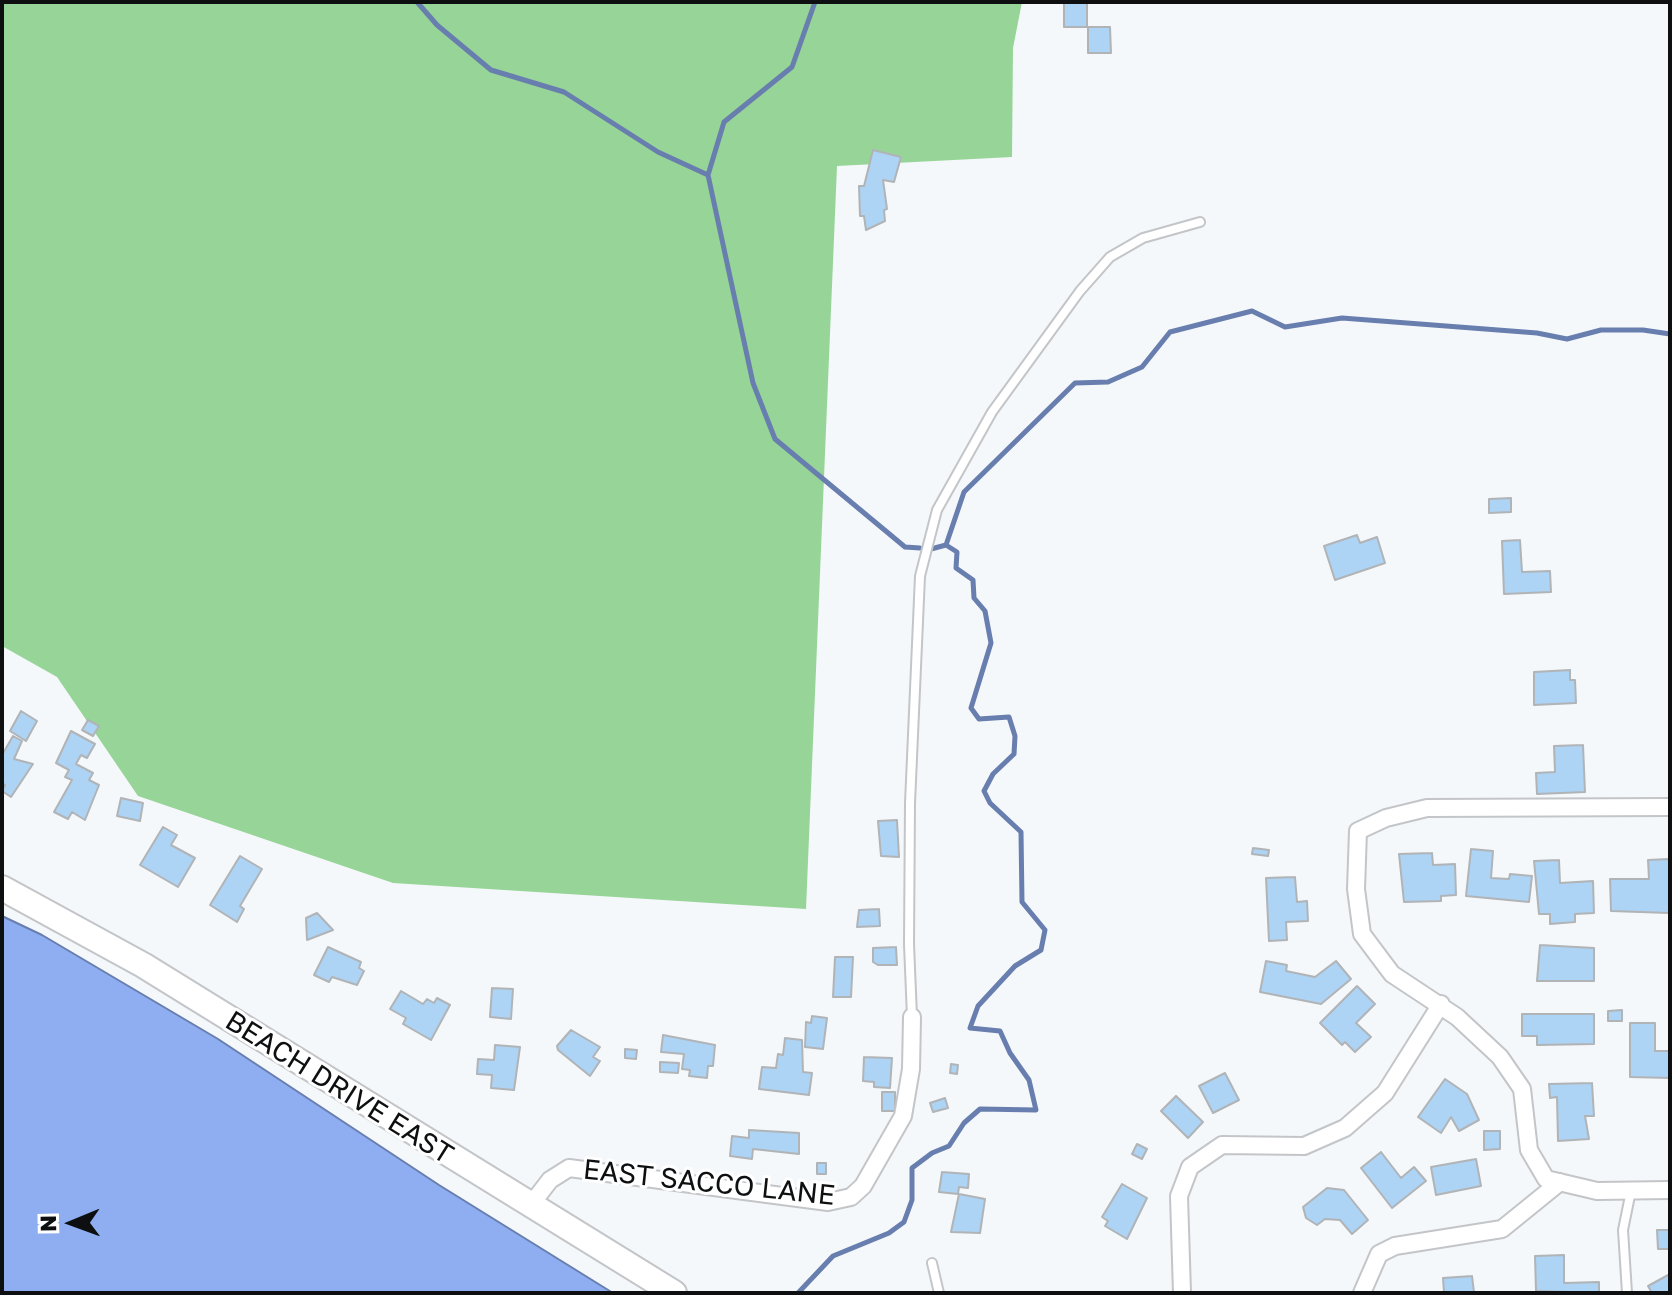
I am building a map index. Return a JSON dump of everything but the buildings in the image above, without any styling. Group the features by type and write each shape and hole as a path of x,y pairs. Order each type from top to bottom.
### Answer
{"main road":[{"name":"BEACH DRIVE EAST","path":"2,888 143,965 674,1293"}],"street":[{"path":"1670,807 1427,808 1386,818 1358,831 1356,889 1362,934 1392,974 1441,1004 1500,1057 1522,1089 1529,1150 1546,1179 1597,1191 1670,1190"},
{"path":"1182,1293 1179,1196 1190,1167 1222,1145 1304,1146 1345,1128 1385,1093 1441,1004"},
{"name":"EAST SACCO LANE","path":"530,1206 550,1180 569,1168 828,1202 851,1197 863,1186 903,1116 911,1069 912,1017"},
{"path":"1362,1293 1379,1254 1395,1246 1502,1229 1560,1182"}],"lane":[{"path":"912,1017 910,803 920,576 937,510 992,412 1080,291 1110,257 1143,238 1200,222"},
{"path":"1627,1293 1623,1230 1631,1191"},
{"path":"932,1263 939,1293"}],"green space":[{"path":"2,2 1022,2 1013,48 1012,157 837,166 806,909 393,883 138,796 57,677 2,646"}],"water":[{"path":"2,916 42,935 218,1039 439,1185 613,1293 2,1293"}],"waterway":[{"path":"417,2 437,25 491,70 564,92 658,152 708,175"},
{"path":"815,2 792,67 724,122 708,175 753,383 775,439 905,547 920,548"},
{"path":"946,545 964,492 1075,383 1108,382 1142,367 1170,332 1252,311 1285,327 1342,318 1537,333 1567,339 1601,330 1643,330 1670,334"},
{"path":"798,1293 833,1256 889,1233 904,1222 912,1200 912,1168 932,1153 949,1146 964,1123 980,1109 1036,1110 1029,1080 1010,1053 1000,1031 970,1028 978,1006 1015,966 1041,950 1045,930 1022,902 1021,832 990,803 984,791 993,774 1014,754 1015,736 1009,717 979,719 971,708 991,643 985,611 974,598 973,580 956,568 957,552 946,545 931,549"}]}
